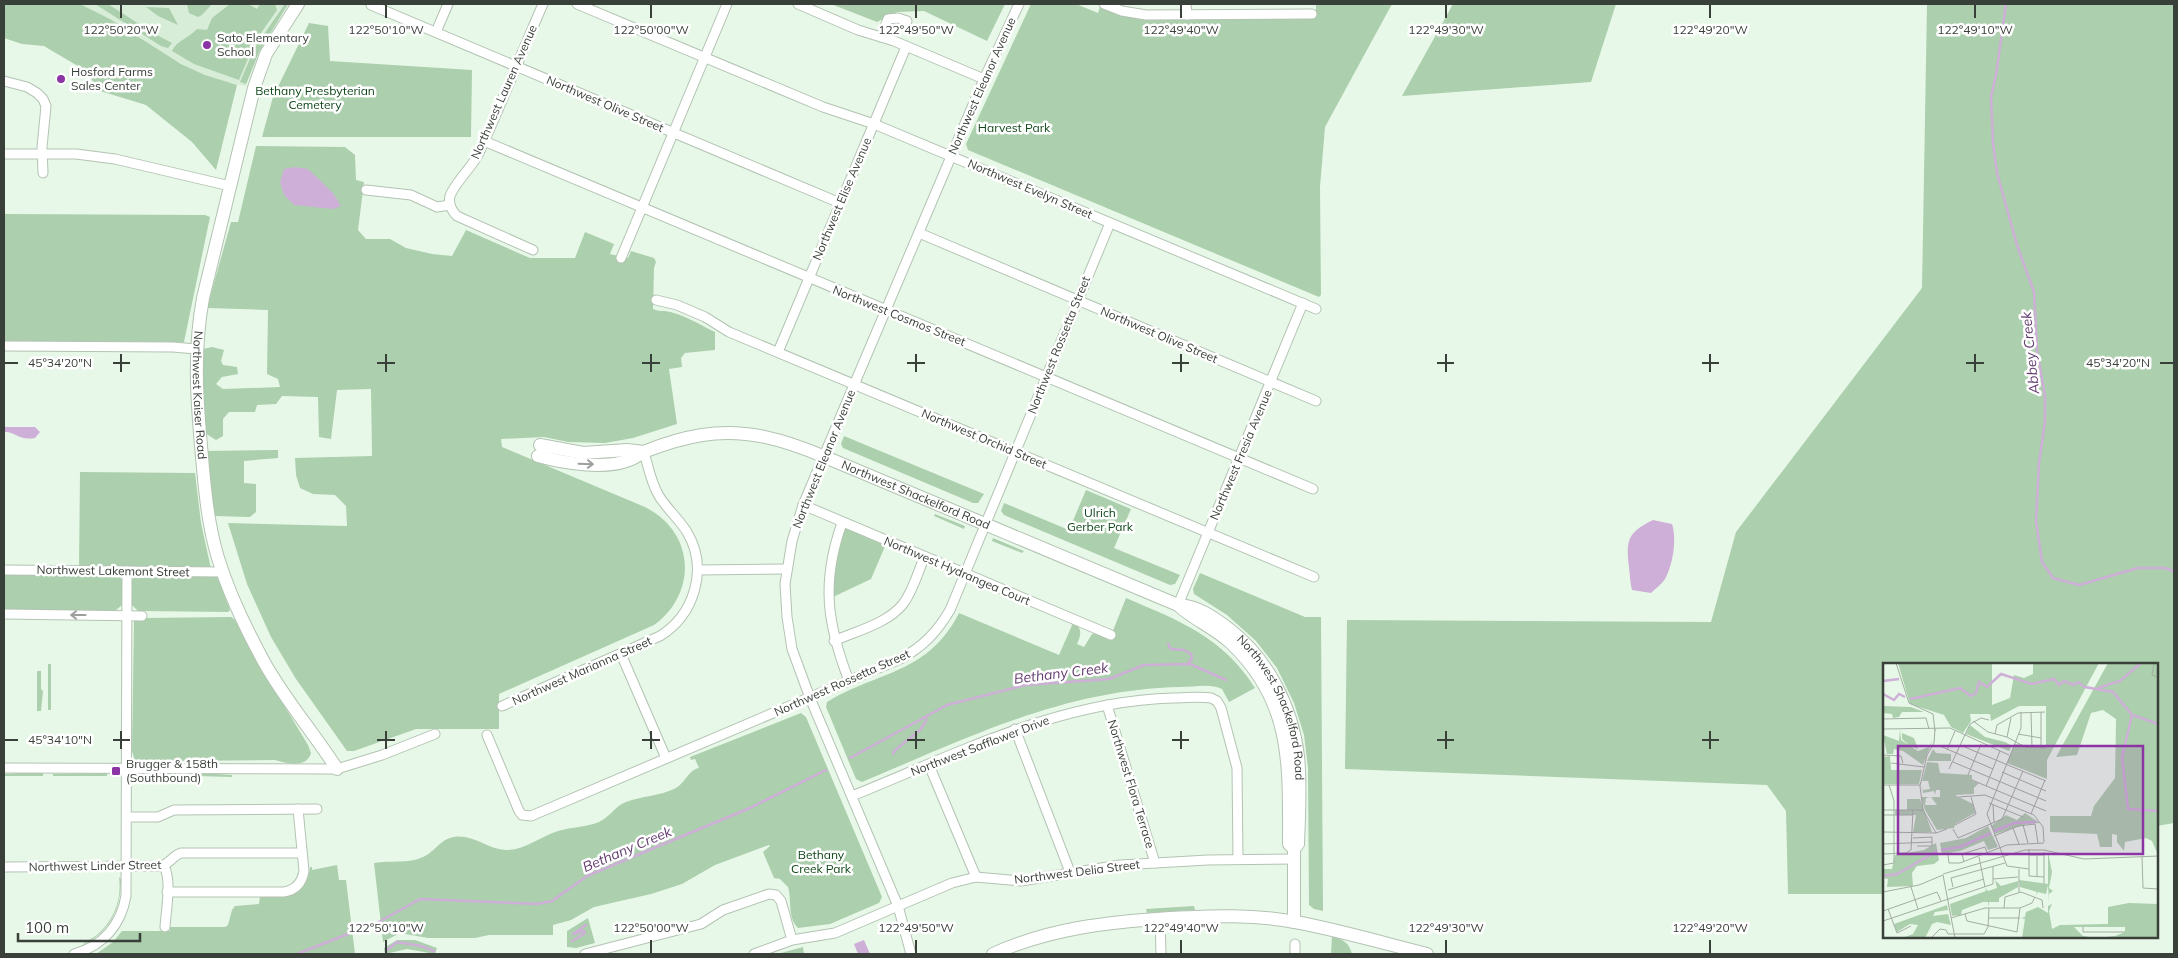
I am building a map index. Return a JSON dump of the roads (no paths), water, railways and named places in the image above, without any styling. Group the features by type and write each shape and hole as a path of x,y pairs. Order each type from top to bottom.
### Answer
{"street":[{"name":"Northwest Kaiser Road","path":"298,4 266,54 256,80 202,298 196,349 196,387 208,514 222,572 234,603 265,664 337,769"},
{"path":"436,32 448,4"},
{"name":"Northwest Lauren Avenue","path":"450,205 452,191 470,169 484,141 543,4"},
{"name":"Northwest Evelyn Street","path":"577,4 823,107 874,124 1316,309"},
{"path":"620,258 726,4"},
{"path":"798,4 858,30 881,37 984,79"},
{"name":"Northwest Eleanor Avenue","path":"910,954 898,906 810,698 792,649 785,601 787,569 792,541 803,505 984,79 1019,4"},
{"path":"1104,4 1137,15 1312,14"},
{"path":"1186,4 1187,15"},
{"path":"1270,4 1270,14"},
{"name":"Northwest Olive Street","path":"370,5 840,203"},
{"path":"881,37 888,19 898,18 907,21"},
{"name":"Northwest Elise Avenue","path":"778,352 906,47"},
{"path":"4,81 27,87 37,93 43,99 46,106 42,154 43,173"},
{"name":"Northwest Cosmos Street","path":"484,141 1313,489"},
{"path":"4,154 76,154 115,158 230,186"},
{"path":"366,190 411,195 437,207 450,205 457,216 533,250"},
{"name":"Northwest Rossetta Street","path":"487,735 520,812 527,816 542,813 666,758 900,659 918,649 933,636 950,610 1110,223"},
{"name":"Northwest Olive Street","path":"919,233 1316,401"},
{"name":"Northwest Orchid Street","path":"656,300 677,305 705,316 729,332 1314,577"},
{"name":"Northwest Fresia Avenue","path":"1178,605 1303,303"},
{"path":"4,346 173,347 196,349"},
{"name":"Northwest Shackelford Road","path":"539,451 560,462 600,464 628,461 644,452 667,444 703,435 748,434 788,441 1178,605 1192,606 1206,613 1237,635 1259,660 1281,695 1290,718 1298,758 1298,844 1294,854 1294,922"},
{"name":"Northwest Marianna Street","path":"502,706 660,636 677,623 692,598 698,570 692,543 686,531 658,494 644,452"},
{"name":"Northwest Hydrangea Court","path":"803,505 924,558 1111,635"},
{"path":"842,523 831,561 828,588 834,640 849,681"},
{"path":"834,640 882,620 899,609 908,596 924,558"},
{"path":"698,570 787,569"},
{"name":"Northwest Lakemont Street","path":"4,570 222,572"},
{"path":"74,954 98,943 116,925 125,905 127,868 127,572"},
{"path":"4,614 142,616"},
{"path":"621,654 666,758"},
{"name":"Northwest Safflower Drive","path":"852,796 1015,729 1063,714 1151,699 1206,697 1217,701 1221,708 1237,768 1238,859"},
{"name":"Northwest Flora Terrace","path":"1107,705 1155,862"},
{"path":"1015,729 1070,872"},
{"path":"4,768 337,769 382,755 436,734"},
{"path":"929,765 976,877"},
{"path":"168,892 288,892 302,880 304,871 298,809"},
{"path":"127,818 158,817 174,810 317,809"},
{"name":"Northwest Linder Street","path":"4,868 127,868 164,866 181,853 302,853"},
{"name":"Northwest Delia Street","path":"754,954 792,940 834,933 952,883 976,877 1021,881 1120,864 1238,859 1294,854"},
{"path":"164,866 167,872 168,892 165,927"},
{"path":"585,954 701,924 723,910 769,894 776,895 781,901 792,940"},
{"path":"994,954 1028,940 1052,933 1108,922 1240,916 1294,922 1427,954"},
{"path":"1160,919 1160,954"},
{"path":"1295,944 1295,954"}],"waterway":[{"name":"Abbey Creek","path":"2006,4 1991,97 1993,143 1997,173 2017,245 2034,292 2037,350 2045,396 2045,421 2039,463 2036,521 2042,562 2053,578 2079,585 2138,568 2165,568 2174,571"},
{"path":"1168,644 1171,649 1184,650 1191,654 1192,658 1188,664"},
{"name":"Bethany Creek","path":"850,758 947,705 1026,685 1109,679 1144,665 1190,664 1226,680"},
{"path":"893,754 894,751 920,730 926,718"},
{"name":"Bethany Creek","path":"375,924 420,899 537,904 552,901 587,876 750,808 826,770"},
{"path":"572,941 584,934 585,932 583,931 573,934 586,925"},
{"name":"Bethany Creek","path":"297,954 348,934"},
{"path":"387,950 397,942 421,946 434,951"}],"place":[{"name":"Sato Elementary School","path":"207,45"},
{"name":"Hosford Farms Sales Center","path":"61,79"},
{"name":"Brugger & 158th (Southbound)","path":"116,771"}],"park label":[{"name":"Bethany Presbyterian Cemetery","path":"315,98"},
{"name":"Harvest Park","path":"1014,128"},
{"name":"Ulrich Gerber Park","path":"1100,520"},
{"name":"Bethany Creek Park","path":"821,862"}]}
